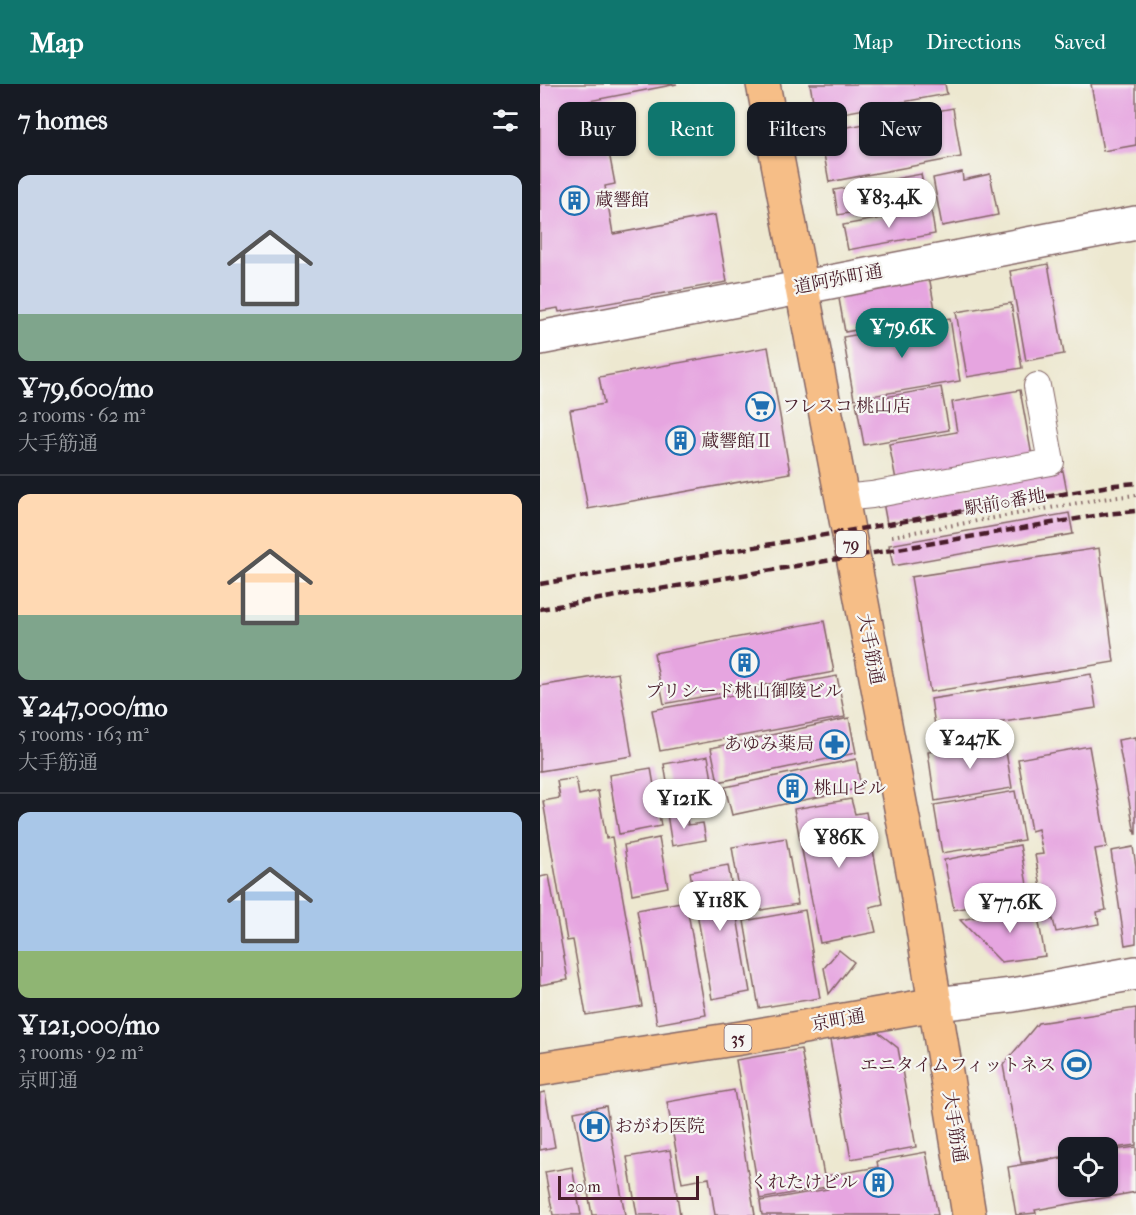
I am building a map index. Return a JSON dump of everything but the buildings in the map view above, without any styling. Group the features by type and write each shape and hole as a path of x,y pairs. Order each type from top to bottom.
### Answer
{"main road":[{"name":"大手筋通","path":"763,84 917,892 969,1215"},
{"name":"京町通","path":"540,1069 741,1038 936,1004"}],"street":[{"name":"道阿弥町通","path":"540,338 1136,223"},
{"name":"京町通","path":"936,1004 1013,995 1136,973"}],"lane":[{"path":"842,498 872,495 1051,462 1037,386"}],"path":[{"name":"駅前0番地","path":"891,536 1101,499 1136,495"}],"railway":[{"path":"540,584 1136,483"},
{"path":"540,609 1106,514 1136,511"}],"place":[{"name":"蔵響館","path":"574,200"},
{"name":"フレスコ 桃山店","path":"761,406"},
{"name":"蔵響館Ⅱ","path":"680,441"},
{"name":"プリシード桃山御陵ビル","path":"744,662"},
{"name":"あゆみ薬局","path":"835,744"},
{"name":"桃山ビル","path":"793,788"},
{"name":"エニタイムフィットネス","path":"1077,1065"},
{"name":"おがわ医院","path":"594,1126"},
{"name":"くれたけビル","path":"879,1182"}]}
